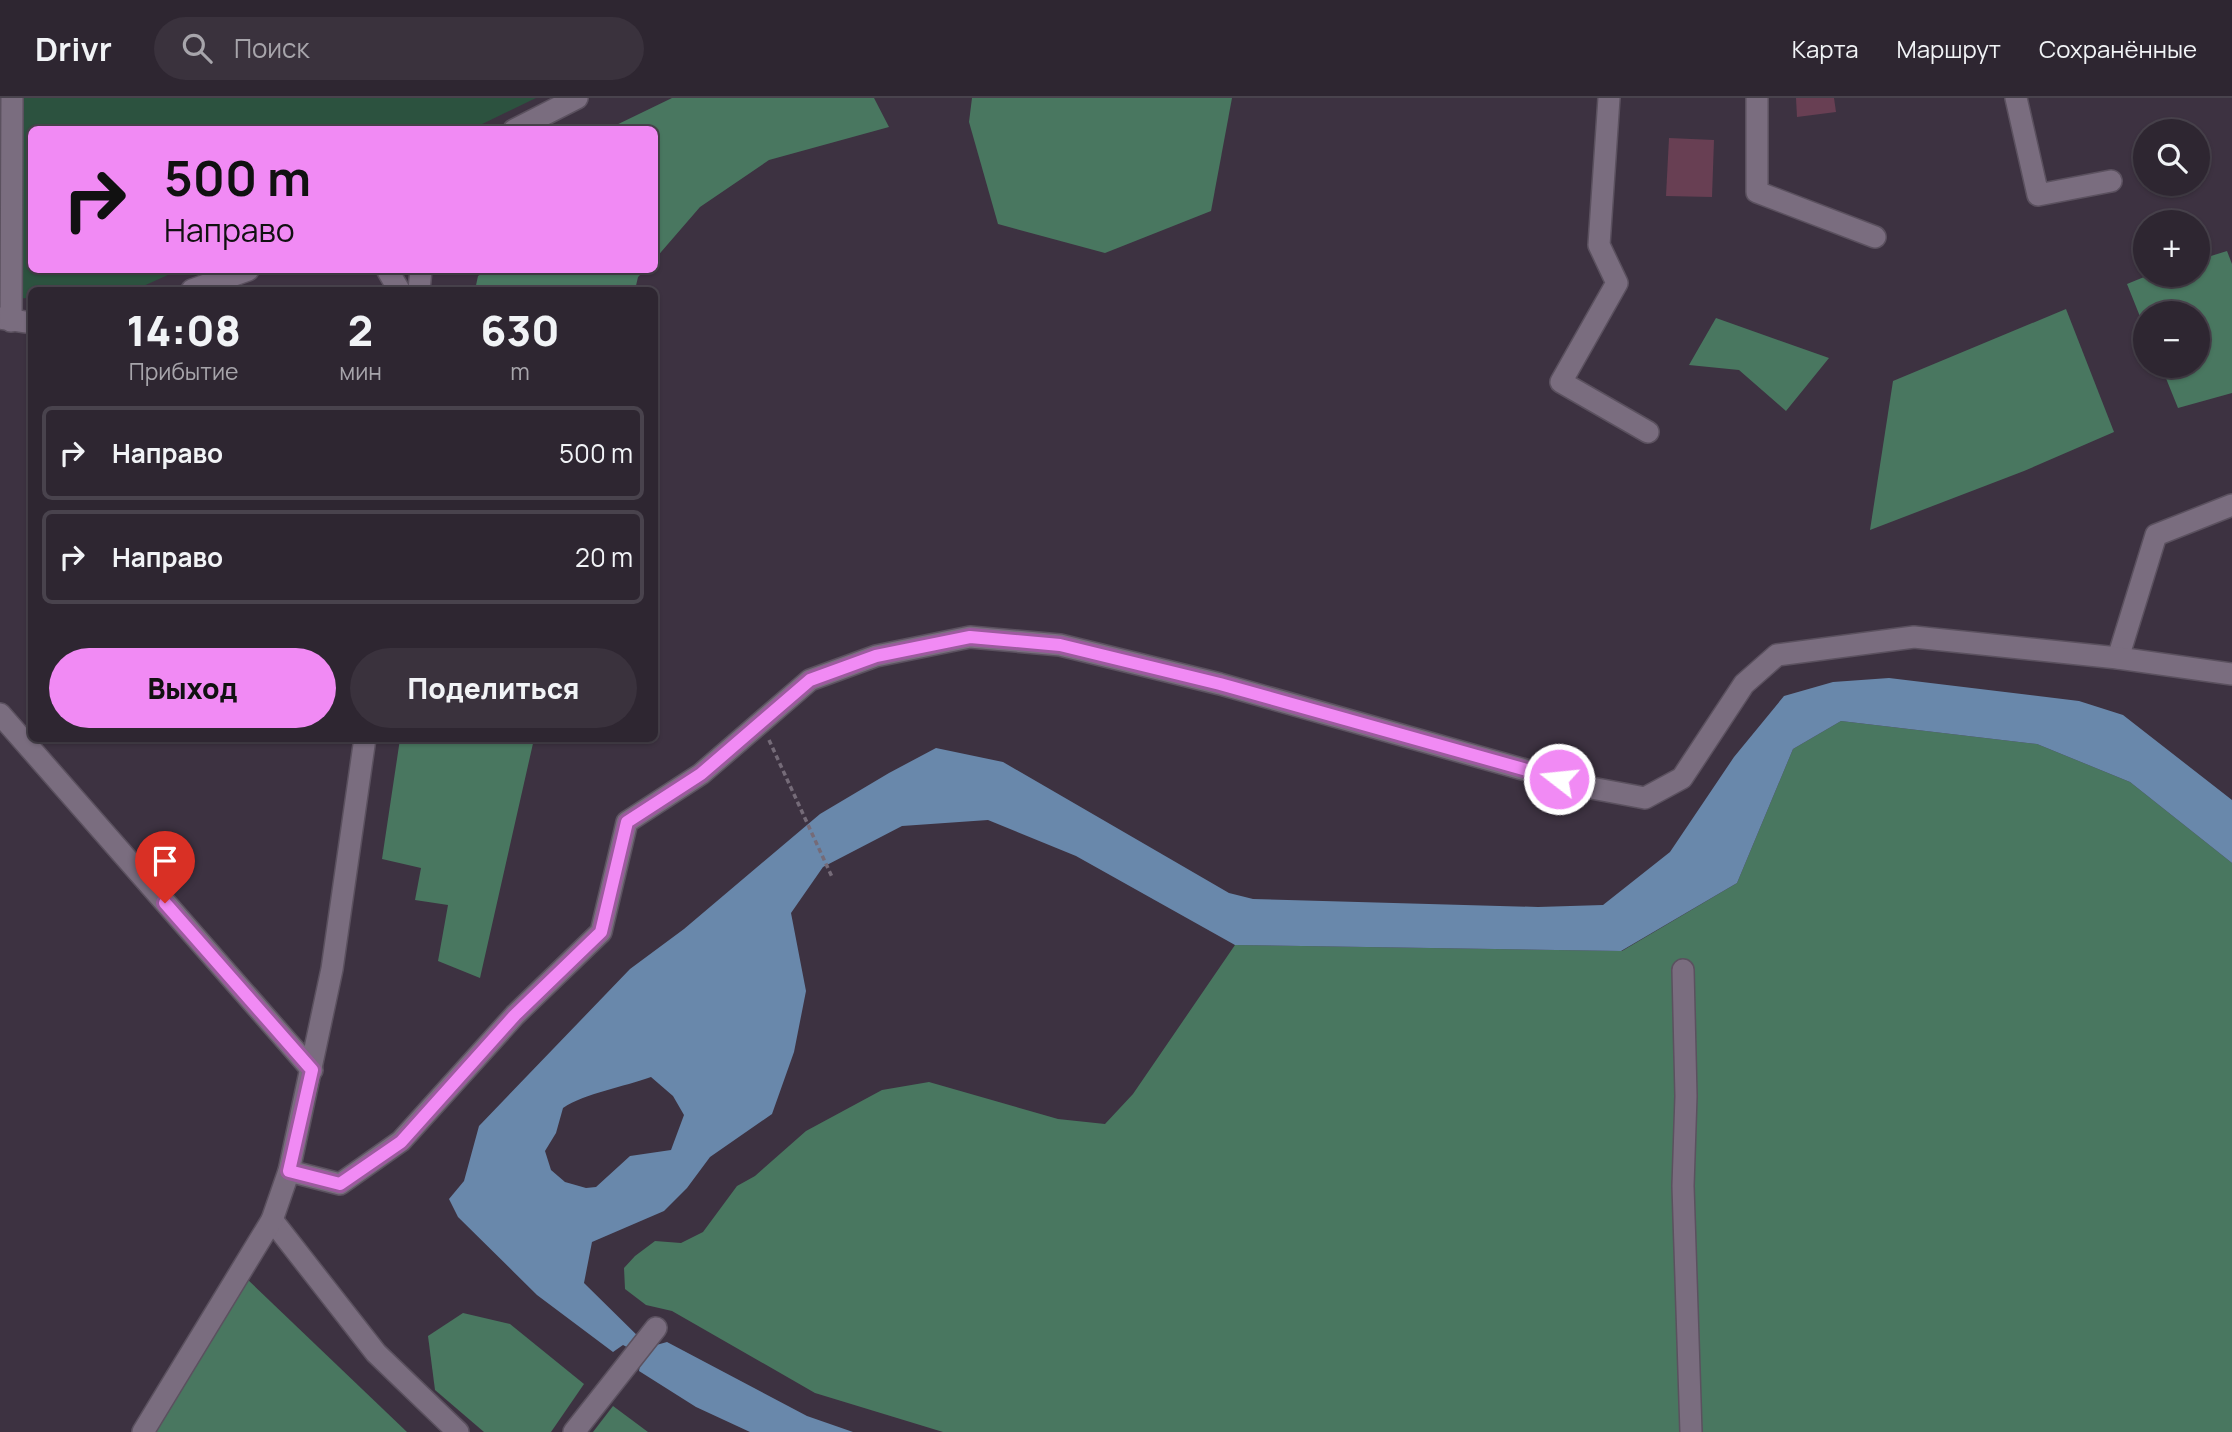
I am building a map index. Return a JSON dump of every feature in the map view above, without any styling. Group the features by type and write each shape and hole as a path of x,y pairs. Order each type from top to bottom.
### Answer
{"street":[{"path":"12,98 14,321"},
{"path":"522,126 578,98"},
{"path":"1609,98 1599,245 1617,283 1561,382 1648,432"},
{"path":"1758,98 1757,191 1875,237"},
{"path":"2016,98 2038,195 2110,181"},
{"path":"200,287 240,273"},
{"path":"2118,658 2156,535 2232,505"},
{"path":"289,1171 340,1184 401,1142 515,1015 601,932 627,822 701,774 810,680 876,656 970,637 1060,645 1207,681 1586,787 1645,798 1682,778 1744,684 1777,655 1914,637 2118,658 2232,674"},
{"path":"0,714 312,1070"},
{"path":"143,1432 272,1220 289,1171 332,969 364,742"},
{"path":"1683,970 1686,1096 1683,1186 1691,1432"},
{"path":"272,1220 376,1353 458,1432"},
{"path":"574,1432 656,1328"}],"path":[{"path":"761,723 832,877"}],"green space":[{"path":"2,98 536,98 478,126 28,126 28,273 172,273 141,287 28,287 28,298 0,299"},
{"path":"672,98 874,98 889,127 769,160 700,207 658,256 658,126 614,126"},
{"path":"972,98 1232,98 1211,211 1105,253 998,224 969,122"},
{"path":"2227,251 2232,264 2232,393 2178,408 2166,378 2210,378 2210,301 2134,301 2127,284 2133,282 2133,287 2210,287 2210,256"},
{"path":"482,273 642,273 636,287 476,287 478,276"},
{"path":"2066,309 2114,432 2024,471 1870,530 1893,381"},
{"path":"1716,318 1829,358 1786,411 1739,370 1689,365"},
{"path":"1841,721 2037,744 2130,782 2232,863 2232,1432 943,1432 815,1393 672,1311 646,1305 625,1289 624,1268 635,1256 655,1241 681,1243 703,1232 737,1186 755,1176 806,1131 882,1090 929,1082 1058,1119 1105,1124 1133,1094 1235,945 1622,951 1737,883 1793,749"},
{"path":"400,742 533,742 480,978 438,961 448,905 415,900 421,868 382,859"},
{"path":"246,1278 407,1432 144,1432"},
{"path":"463,1313 510,1324 584,1384 551,1432 484,1432 435,1390 428,1336"},
{"path":"613,1406 648,1432 593,1432"}],"water":[{"path":"1889,678 2079,701 2123,715 2232,800 2232,863 2130,782 2037,744 1841,721 1793,749 1737,883 1621,951 1235,945 1076,856 988,820 902,826 823,867 791,913 806,991 794,1052 772,1114 710,1157 687,1188 664,1211 592,1242 584,1283 649,1347 667,1342 807,1416 853,1432 750,1432 696,1407 639,1371 642,1355 623,1345 613,1352 537,1295 458,1217 449,1199 464,1181 479,1126 630,969 684,929 820,814 936,748 1003,762 1229,893 1253,899 1538,907 1603,905 1670,852 1734,757 1784,696 1833,682","holes":["651,1077 673,1096 684,1115 671,1150 630,1156 596,1187 586,1188 565,1182 551,1170 545,1151 556,1133 563,1108 593,1094"]}],"building":[{"path":"1796,98 1834,98 1836,112 1797,117"},
{"path":"1669,138 1714,140 1712,197 1666,196"}],"route":[{"path":"165,903 312,1070 289,1171 340,1184 401,1142 515,1015 546,988 601,932 627,822 701,774 810,680 876,656 970,637 1060,645 1238,688 1559,779"}]}
